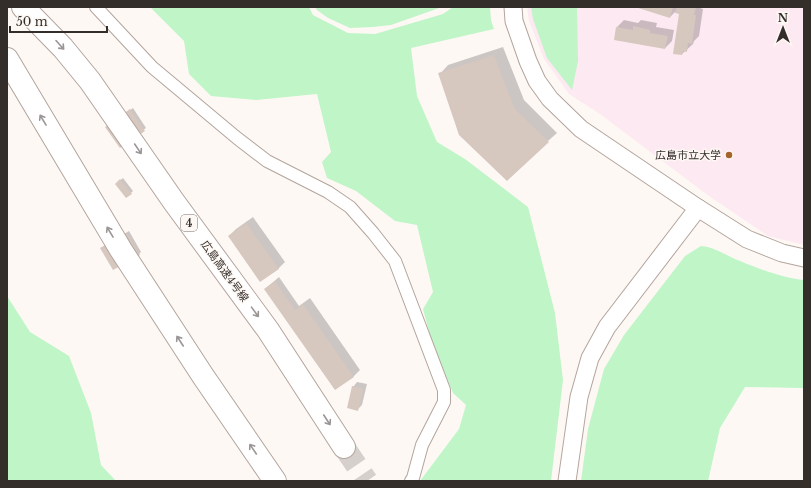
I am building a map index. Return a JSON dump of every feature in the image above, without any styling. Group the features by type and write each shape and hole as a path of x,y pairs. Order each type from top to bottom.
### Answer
{"highway":[{"name":"広島高速4号線","path":"23,7 62,48 90,81 174,202 268,330 344,447"},
{"path":"7,59 121,250 207,382 275,481"}],"street":[{"path":"96,7 152,67 236,138 267,161 328,192 350,207 395,261 444,390 444,402 422,445 411,481"},
{"path":"513,7 514,21 528,61 537,80 550,98 581,129 698,208 748,239 782,253 804,258"},
{"path":"567,481 579,397 590,358 607,327 698,208"}],"shaded area":[{"name":"広島市立大学","path":"527,7 804,7 804,245 768,236 709,196 600,114 569,94 544,59 529,21"}],"green space":[{"path":"150,7 309,7 313,15 348,33 375,34 443,14 453,7 490,7 491,20 494,29 411,48 417,96 437,142 465,159 528,207 555,313 563,380 551,481 420,481 459,429 466,405 453,393 432,343 423,309 433,292 417,225 395,221 356,191 327,178 322,162 331,152 317,94 256,100 211,96 189,74 184,41"},
{"path":"315,7 442,7 391,25 350,28 328,18"},
{"path":"531,7 577,7 578,61 572,90 547,58 533,19"},
{"path":"701,246 713,249 768,272 804,280 804,388 745,387 720,428 708,481 581,481 588,429 604,369 624,335 685,256"},
{"path":"7,296 30,332 69,356 91,413 101,465 116,481 7,481"}],"building":[{"path":"635,7 673,7 670,18"},
{"path":"677,7 696,7 692,44 688,43 687,52 683,51 682,55 673,54 679,14 675,13"},
{"path":"633,26 650,30 650,33 668,36 665,49 614,40 616,27 633,30"},
{"path":"494,55 515,109 549,142 507,181 459,135 438,73"},
{"path":"130,109 145,131 120,148 105,127"},
{"path":"120,179 132,194 126,198 115,184"},
{"path":"246,223 279,269 260,282 228,236"},
{"path":"127,233 140,255 113,270 100,248"},
{"path":"275,281 295,310 303,304 354,377 335,390 264,289"},
{"path":"352,386 363,389 358,411 347,408"}],"tunnel":[{"path":"344,447 367,481"}],"place":[{"name":"広島市立大学","path":"729,155"}]}
